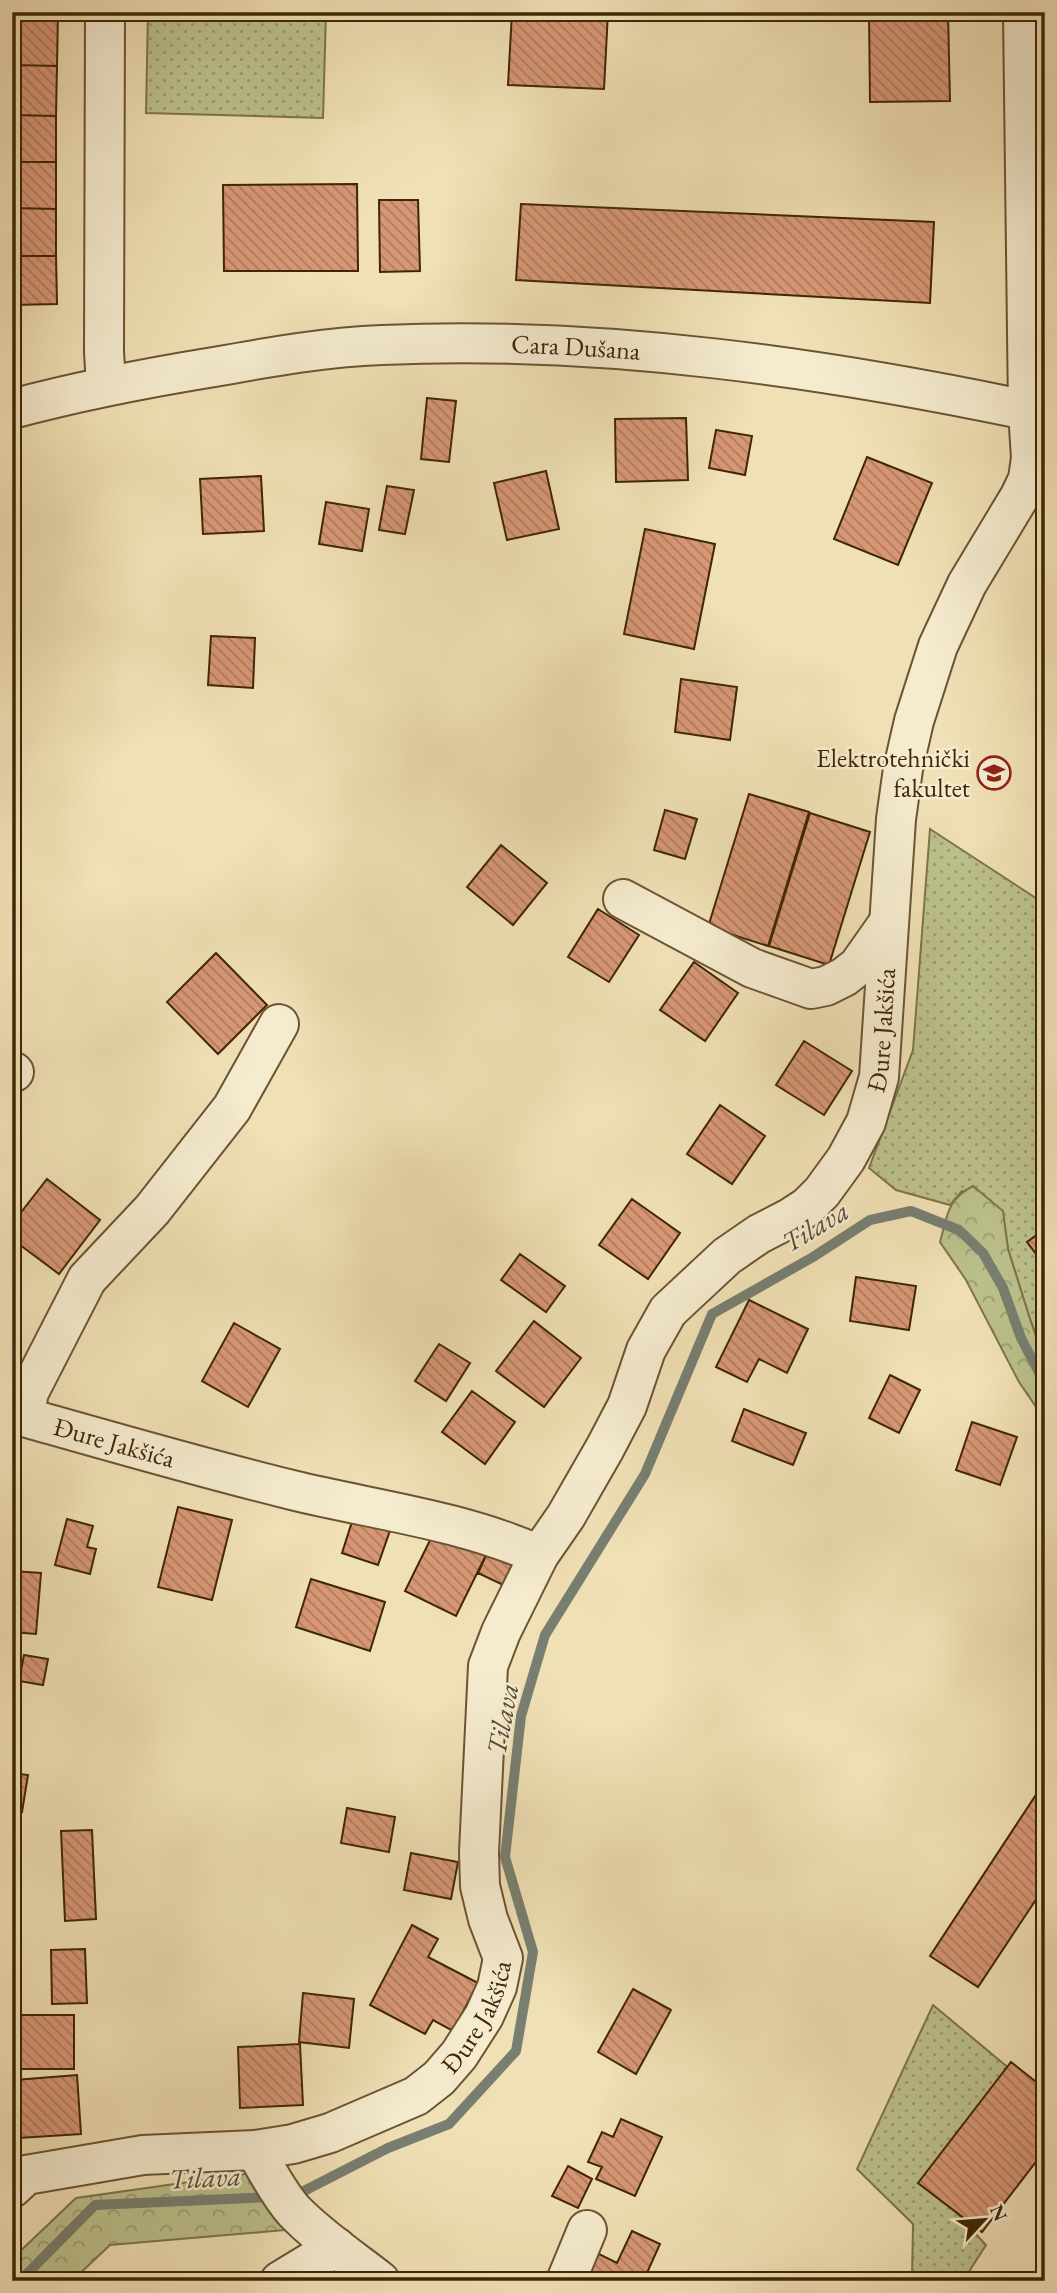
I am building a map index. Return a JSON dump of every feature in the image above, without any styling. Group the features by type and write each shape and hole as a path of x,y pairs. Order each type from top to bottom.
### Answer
{"street":[{"path":"105,12 106,385"},
{"name":"Đure Jakšića","path":"15,2181 143,2155 263,2162 293,2144 330,2133 416,2096 439,2078 484,2016 497,1987 503,1958 488,1919 480,1886 479,1852 488,1666 501,1632 539,1555 566,1516 627,1406 646,1350 668,1311 726,1256 807,1207 822,1192 846,1159 866,1122 878,1077 895,819 914,721 938,646 967,584 1020,496 1028,479 1031,458 1036,412 1023,12"},
{"name":"Cara Dušana","path":"12,409 106,385 267,358 379,345 487,342 666,352 857,379 1036,412"},
{"path":"623,899 752,968 811,989 826,986 858,966 889,922"},
{"name":"Đure Jakšića","path":"279,1024 232,1108 152,1210 87,1279 29,1392 24,1417 293,1490 445,1524 508,1541 539,1555"},
{"path":"263,2162 295,2211 380,2281"},
{"path":"566,2281 587,2230"},
{"path":"280,2281 336,2247"}],"green space":[{"path":"148,12 326,12 323,118 146,113"},
{"path":"930,829 1045,904 1045,1345 1036,1336 1029,1316 1008,1249 1002,1211 962,1191 950,1205 896,1190 869,1168 913,1050"},
{"path":"973,1186 1003,1211 1008,1249 1029,1316 1036,1336 1045,1345 1045,1420 1019,1382 966,1280 940,1242 953,1203"},
{"path":"933,2005 1028,2084 945,2200 986,2245 963,2281 912,2281 913,2224 857,2169"},
{"path":"252,2173 286,2230 110,2245 72,2281 12,2281 12,2259 76,2198"}],"building":[{"path":"58,12 58,14 12,13"},
{"path":"512,12 608,12 604,89 508,85"},
{"path":"869,12 948,12 950,101 870,102"},
{"path":"12,13 58,14 57,66 12,65"},
{"path":"12,65 57,66 56,116 12,115"},
{"path":"12,115 56,116 56,162 12,162"},
{"path":"12,162 56,162 56,209 12,208"},
{"path":"357,184 358,271 224,271 223,185"},
{"path":"379,200 418,200 420,271 380,272"},
{"path":"521,204 934,222 930,303 516,280"},
{"path":"12,208 56,209 56,256 12,256"},
{"path":"12,256 56,256 57,304 12,305"},
{"path":"427,398 456,401 449,462 421,459"},
{"path":"686,418 688,480 616,482 615,419"},
{"path":"716,430 752,436 745,475 709,468"},
{"path":"867,457 932,483 898,565 834,539"},
{"path":"546,471 559,529 507,540 494,483"},
{"path":"261,476 264,531 203,534 200,479"},
{"path":"387,486 414,490 405,534 379,530"},
{"path":"326,502 369,509 362,551 319,544"},
{"path":"645,529 715,544 694,649 624,634"},
{"path":"211,636 255,638 253,688 208,685"},
{"path":"681,679 737,687 730,740 675,732"},
{"path":"749,794 809,812 768,946 708,927"},
{"path":"665,810 697,819 685,859 654,850"},
{"path":"810,813 870,832 829,965 769,946"},
{"path":"501,845 547,883 513,925 467,887"},
{"path":"598,909 639,935 609,982 568,957"},
{"path":"216,953 267,1005 218,1054 167,1002"},
{"path":"694,962 738,993 705,1041 660,1010"},
{"path":"804,1041 852,1071 824,1115 776,1085"},
{"path":"720,1105 765,1136 732,1184 687,1154"},
{"path":"47,1179 100,1220 59,1274 12,1239 12,1224"},
{"path":"632,1199 680,1233 648,1279 599,1245"},
{"path":"1045,1229 1045,1266 1027,1242"},
{"path":"520,1254 565,1286 546,1312 501,1280"},
{"path":"856,1277 916,1286 909,1330 850,1321"},
{"path":"749,1300 808,1329 787,1373 759,1359 747,1382 716,1367"},
{"path":"534,1321 581,1358 544,1407 496,1371"},
{"path":"234,1323 280,1349 248,1407 202,1381"},
{"path":"439,1344 470,1363 446,1401 415,1381"},
{"path":"890,1375 920,1390 899,1433 869,1418"},
{"path":"472,1391 515,1422 485,1464 442,1432"},
{"path":"744,1409 806,1433 793,1465 732,1441"},
{"path":"972,1422 1017,1437 1000,1485 956,1470"},
{"path":"178,1507 232,1520 212,1600 158,1587"},
{"path":"356,1509 393,1522 378,1565 342,1553"},
{"path":"67,1519 93,1526 87,1547 96,1549 90,1574 55,1565"},
{"path":"437,1526 488,1551 456,1616 405,1591"},
{"path":"488,1551 513,1563 503,1585 478,1573"},
{"path":"12,1571 41,1573 36,1634 12,1632"},
{"path":"311,1579 385,1602 370,1651 296,1627"},
{"path":"24,1655 48,1659 43,1685 19,1681"},
{"path":"12,1695 21,1696 12,1742"},
{"path":"12,1773 28,1775 22,1812 12,1810"},
{"path":"1045,1781 1045,1886 978,1987 930,1956"},
{"path":"347,1808 395,1817 389,1852 341,1843"},
{"path":"92,1830 96,1919 65,1921 61,1831"},
{"path":"411,1853 458,1862 451,1899 404,1890"},
{"path":"412,1925 438,1939 428,1957 478,1983 453,2031 433,2020 425,2034 370,2005"},
{"path":"85,1949 87,2003 52,2004 51,1950"},
{"path":"633,1989 671,2010 636,2074 598,2052"},
{"path":"303,1993 354,1999 349,2048 299,2042"},
{"path":"19,2015 74,2015 74,2069 19,2069"},
{"path":"300,2044 303,2105 240,2108 238,2047"},
{"path":"1011,2062 1045,2089 1045,2150 982,2232 918,2183"},
{"path":"77,2075 81,2134 19,2138 15,2080"},
{"path":"621,2119 662,2137 635,2196 596,2179 602,2167 588,2162 602,2132 613,2137"},
{"path":"568,2166 592,2179 578,2208 552,2196"},
{"path":"632,2231 660,2244 646,2275 653,2279 652,2281 579,2281 593,2251 617,2263"}],"waterway":[{"name":"Tilava","path":"292,2196 388,2148 449,2124 516,2051 533,1952 505,1857 521,1716 545,1635 645,1474 712,1314 813,1257 870,1220 911,1211 959,1230 983,1253 1003,1288 1021,1338 1045,1384"},
{"name":"Tilava","path":"20,2281 95,2205 273,2197"}],"place":[{"name":"Elektrotehnički fakultet","path":"994,773"}]}
